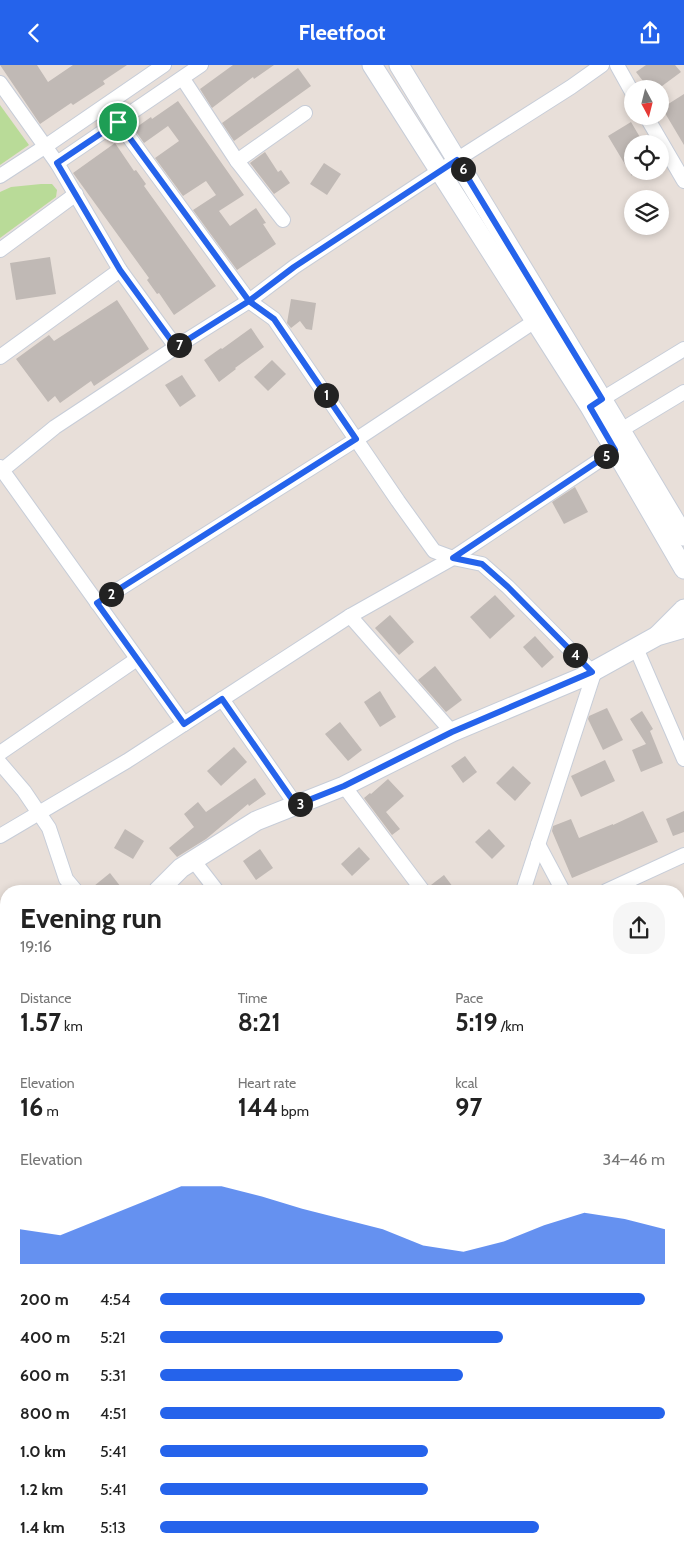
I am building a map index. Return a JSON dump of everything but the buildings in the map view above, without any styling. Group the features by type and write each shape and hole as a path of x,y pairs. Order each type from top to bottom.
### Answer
{"street":[{"path":"0,176 46,147 164,65"},
{"path":"57,163 201,65"},
{"path":"372,65 535,321 596,403 621,430 684,536"},
{"path":"399,65 457,160 596,403 615,450 684,569"},
{"path":"184,724 1,470 55,427 249,301 294,267 602,65"},
{"path":"617,65 625,80"},
{"path":"183,79 237,161 283,220"},
{"path":"0,83 57,163 120,270 176,347"},
{"path":"237,161 305,113"},
{"path":"118,122 249,301 274,319 434,551 453,558 482,564 593,671"},
{"path":"651,125 684,181"},
{"path":"0,250 76,194"},
{"path":"0,357 120,270"},
{"path":"97,603 356,439 535,321"},
{"path":"596,403 684,349"},
{"path":"621,430 684,392"},
{"path":"0,836 126,761 350,616 453,558 615,450"},
{"path":"657,636 684,609"},
{"path":"350,616 452,732"},
{"path":"164,885 181,868 256,821 344,786 452,732 593,671 657,636 684,628"},
{"path":"636,648 684,759"},
{"path":"0,753 137,659"},
{"path":"525,885 593,671"},
{"path":"222,699 296,805"},
{"path":"0,763 24,791 49,829 66,879 71,885"},
{"path":"344,786 418,885"},
{"path":"538,844 560,885"},
{"path":"619,885 684,855"},
{"path":"194,860 213,885"}],"green space":[{"path":"0,105 29,145 0,165"},
{"path":"52,184 57,190 56,197 0,238 0,192 11,187"}],"route":[{"path":"118,122 57,163 120,270 176,347 249,301 294,267 457,160 602,399 590,407 615,450 453,558 482,564 508,587 592,672 452,732 344,786 296,805 222,699 184,724 97,603 356,439 274,319 249,301 118,122"}]}
